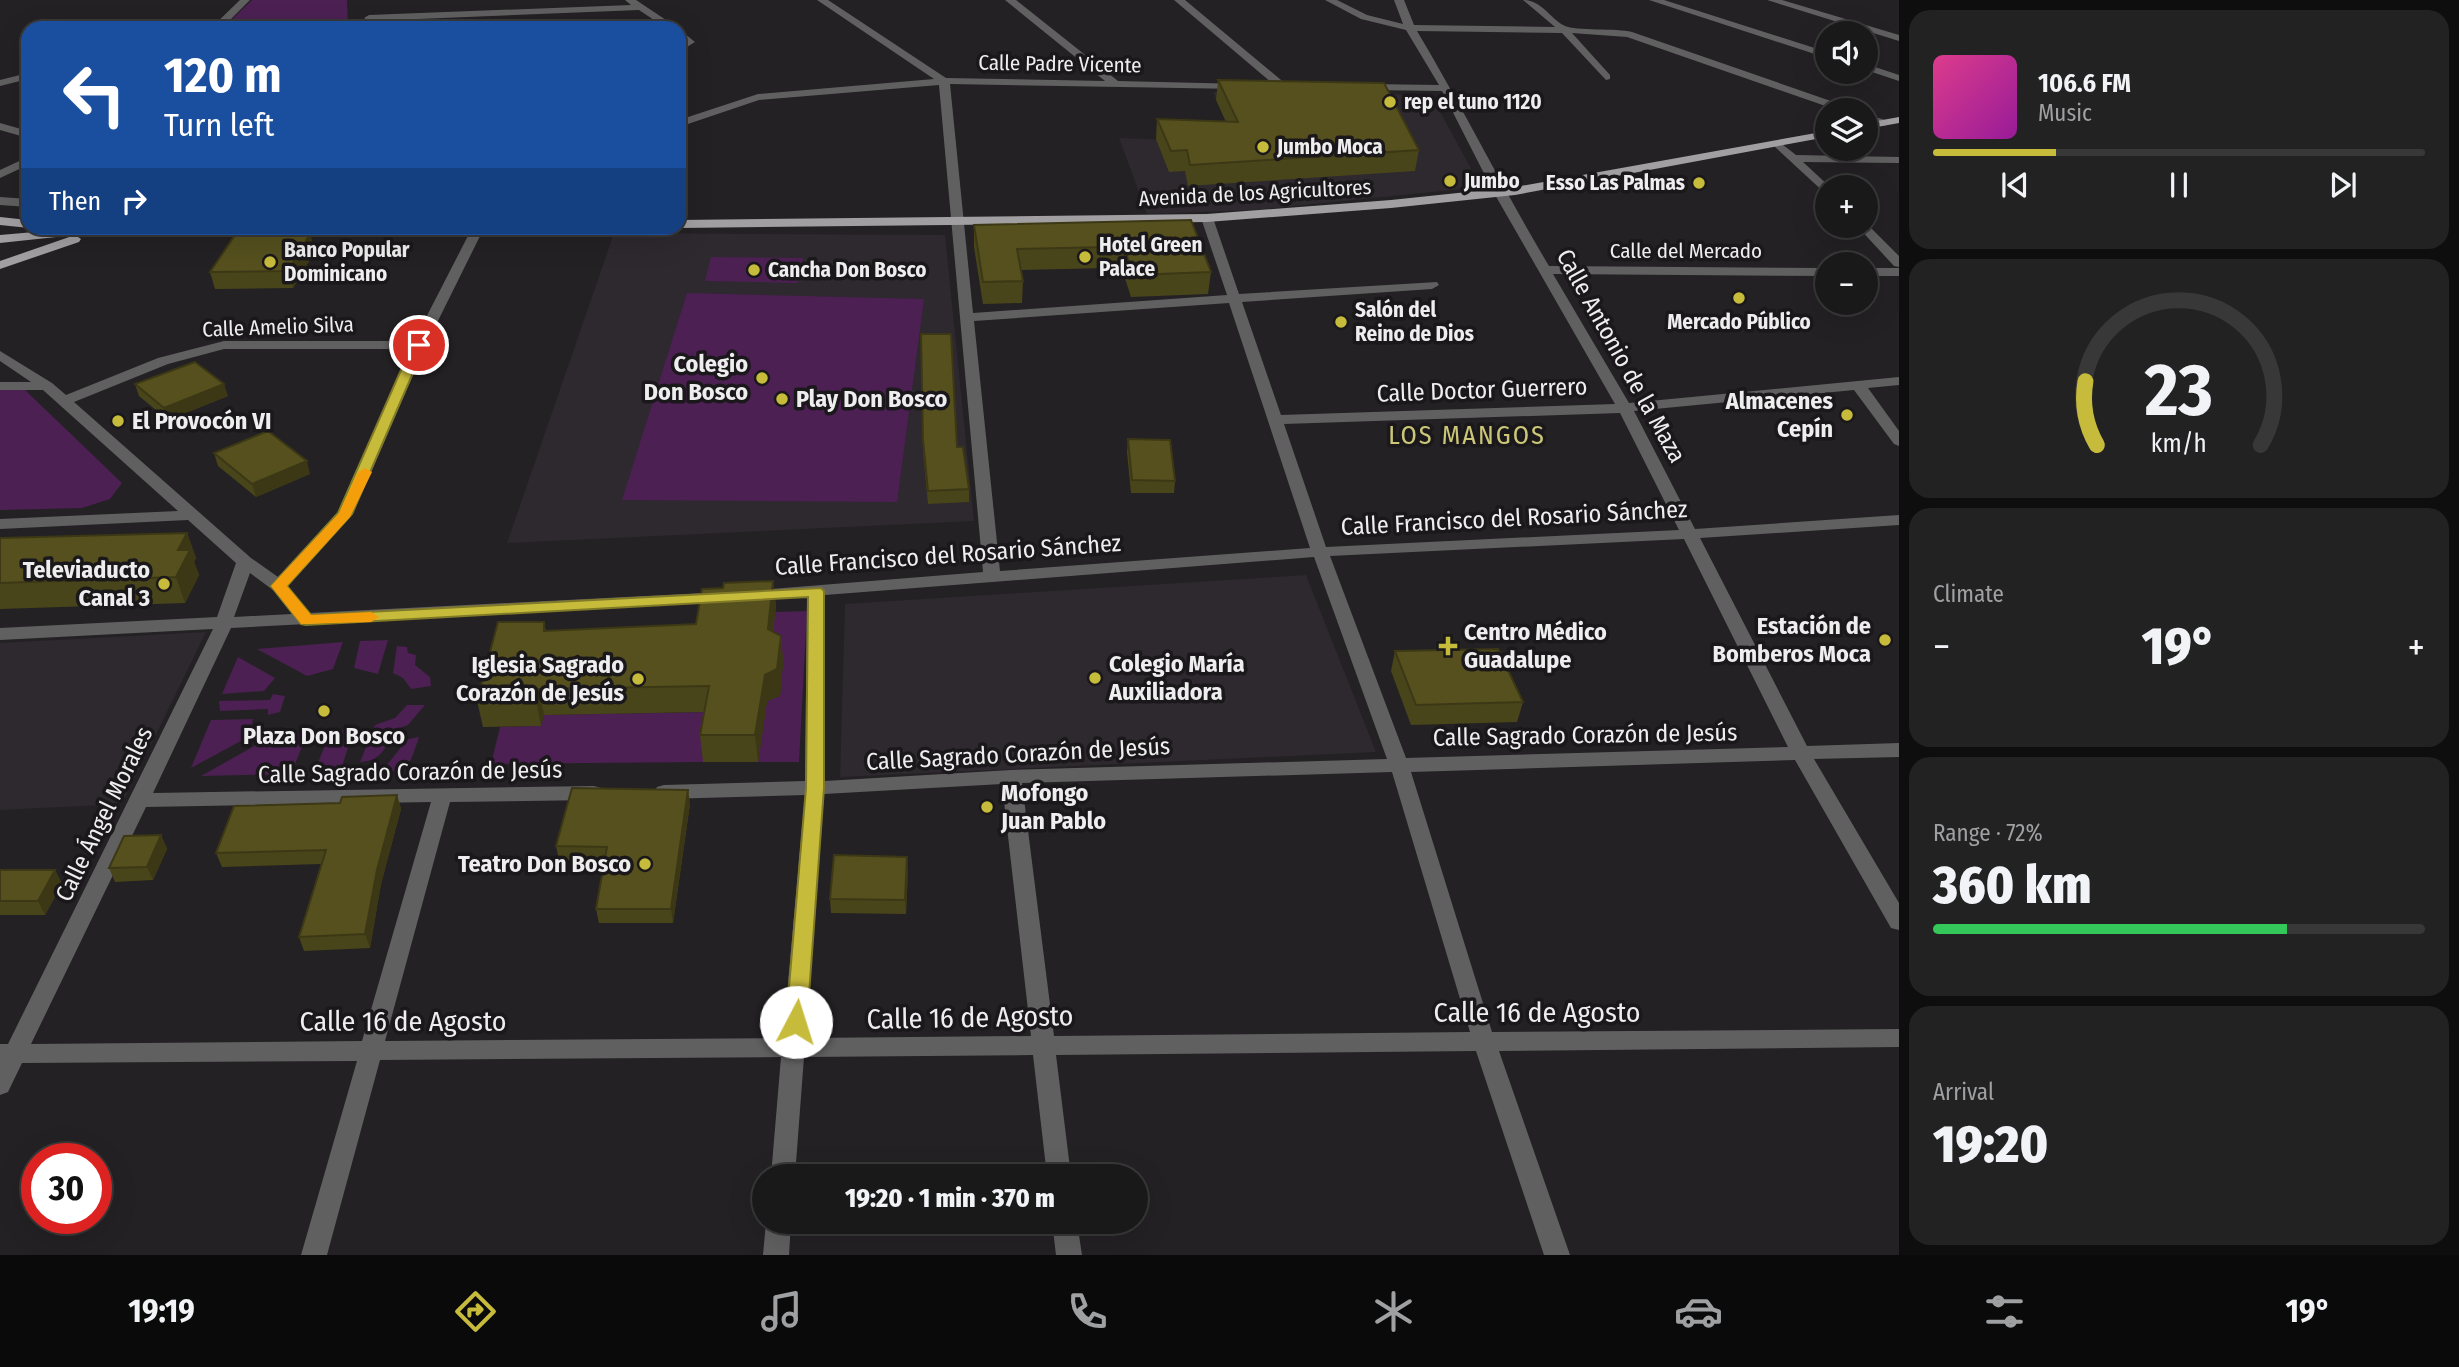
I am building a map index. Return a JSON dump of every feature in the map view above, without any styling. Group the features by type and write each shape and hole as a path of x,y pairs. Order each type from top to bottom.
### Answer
{"main road":[{"path":"1878,124 1899,120"},
{"name":"Avenida de los Agricultores","path":"686,224 1207,218 1500,193 1815,136"},
{"path":"0,221 21,223"},
{"path":"0,239 43,235"},
{"path":"0,265 87,235"}],"street":[{"path":"223,21 245,0"},
{"path":"629,0 662,21"},
{"path":"1010,0 1116,84"},
{"path":"1179,0 1283,87"},
{"path":"1330,0 1364,17 1410,28 1611,31 1636,36 1815,99"},
{"name":"Calle Antonio de la Maza","path":"1399,0 1410,28 1446,88 1500,193 1625,408 1802,755 1899,922"},
{"path":"1528,0 1564,31 1606,77"},
{"path":"1654,0 1815,51"},
{"path":"1772,0 1899,38"},
{"path":"825,1 944,81 992,576"},
{"path":"369,18 639,7"},
{"path":"496,14 500,21"},
{"path":"1878,71 1899,78"},
{"path":"0,83 21,78"},
{"name":"Calle Padre Vicente","path":"686,122 758,97 944,81 1255,86"},
{"path":"1269,86 1297,87"},
{"path":"1351,87 1446,88"},
{"path":"1878,121 1884,123"},
{"path":"0,126 21,133"},
{"path":"1778,144 1815,179"},
{"path":"1795,158 1899,160"},
{"path":"0,175 21,164"},
{"path":"0,201 21,202"},
{"path":"1207,218 1320,552 1399,764 1484,1042 1557,1255"},
{"path":"279,586 345,514 419,345 474,235"},
{"path":"1876,238 1899,263"},
{"path":"1881,243 1899,243"},
{"name":"Calle del Mercado","path":"1544,270 1815,272"},
{"path":"1878,272 1899,272"},
{"path":"968,317 1432,285"},
{"name":"Calle Amelio Silva","path":"65,401 170,359 224,345 419,345"},
{"path":"0,355 47,386 244,562 279,586 306,620"},
{"name":"Calle Doctor Guerrero","path":"1275,420 1625,408 1899,381"},
{"path":"1857,384 1899,441"},
{"path":"0,386 47,386"},
{"path":"0,524 194,515"},
{"name":"Calle Francisco del Rosario Sánchez","path":"0,634 306,620 816,591 1320,552 1690,534 1899,520"},
{"name":"Calle Ángel Morales","path":"0,1085 8,1054 216,644 244,562"},
{"path":"784,1164 815,788 816,591"},
{"name":"Calle Sagrado Corazón de Jesús","path":"649,792 815,788 1011,777 1899,750"},
{"path":"1011,777 1058,1164"},
{"name":"Calle Sagrado Corazón de Jesús","path":"139,800 608,793"},
{"path":"314,1255 442,797"},
{"name":"Calle 16 de Agosto","path":"8,1054 1899,1038"},
{"path":"776,1255 778,1234"},
{"path":"1066,1234 1069,1255"}],"shaded area":[{"path":"252,0 347,0 348,21 230,21"},
{"path":"1213,92 1431,95 1481,187 1254,210 1147,214 1119,138 1235,142"},
{"name":"Colegio Don Bosco","path":"613,235 945,235 974,521 507,543"},
{"name":"Cancha Don Bosco","path":"711,257 803,258 798,283 705,281"},
{"name":"Play Don Bosco","path":"687,293 924,299 897,502 622,500"},
{"path":"0,390 25,390 122,483 110,499 82,508 0,510"},
{"name":"Colegio María Auxiliadora","path":"1306,575 1376,752 840,777 845,604"},
{"path":"807,611 799,762 758,762 767,701 780,695 783,663 770,655 775,612"},
{"path":"206,632 122,804 0,810 0,643"},
{"path":"388,640 378,674 354,668 360,641"},
{"path":"343,642 333,669 307,676 257,649"},
{"path":"397,646 407,647 408,653 416,655 415,665 430,677 431,686 411,689 403,678 393,673"},
{"path":"238,657 275,678 264,691 222,694"},
{"path":"273,694 285,696 280,712 268,715 268,709 220,711 219,701 270,700"},
{"path":"407,705 425,705 408,725 394,730 378,756 360,762 375,725 395,718"},
{"path":"712,712 703,762 491,764 500,727 541,726 544,715"},
{"path":"253,719 250,736 191,768 211,720"},
{"path":"355,726 340,773 314,773 329,735"},
{"path":"288,727 306,737 291,774 201,776"},
{"path":"419,737 405,767 383,772 404,740"}],"building":[{"name":"Jumbo Moca","path":"1218,80 1384,83 1419,150 1190,165 1187,150 1171,151 1157,119 1238,122"},
{"path":"1191,220 1211,272 1133,275 1125,250 1110,250 1109,247 1017,249 1023,281 983,282 974,225"},
{"path":"235,235 309,235 288,271 210,272"},
{"path":"921,334 951,334 957,447 963,447 969,489 928,491 923,440"},
{"path":"195,362 224,384 164,408 135,384"},
{"path":"268,431 307,461 252,484 214,453"},
{"path":"1128,439 1170,440 1175,481 1132,480"},
{"path":"187,533 178,550 190,550 176,577 0,583 0,538"},
{"name":"Iglesia Sagrado Corazón de Jesús","path":"773,581 768,629 781,636 777,669 765,675 755,735 700,735 709,686 539,689 536,700 477,701 498,622 544,622 544,631 696,624 702,589 723,588 724,583"},
{"path":"1498,649 1523,702 1416,705 1395,651"},
{"name":"Teatro Don Bosco","path":"572,788 688,790 671,909 596,909 607,847 556,846"},
{"path":"397,795 377,870 365,934 299,937 326,850 216,853 234,806 340,803 342,797"},
{"path":"161,835 147,867 109,868 124,836"},
{"path":"834,855 907,857 905,900 830,899"},
{"path":"0,870 55,870 38,901 0,901"}],"slow traffic":[{"path":"365,472 345,514 279,586 306,620 371,617"}],"place":[{"name":"rep el tuno 1120","path":"1390,102"},
{"name":"Jumbo Moca","path":"1263,147"},
{"name":"Jumbo","path":"1450,181"},
{"name":"Esso Las Palmas","path":"1699,183"},
{"name":"Hotel Green Palace","path":"1085,257"},
{"name":"Banco Popular Dominicano","path":"270,262"},
{"name":"Cancha Don Bosco","path":"754,270"},
{"name":"Mercado Público","path":"1739,298"},
{"name":"Salón del Reino de Dios","path":"1341,322"},
{"name":"Colegio Don Bosco","path":"762,378"},
{"name":"Play Don Bosco","path":"782,399"},
{"name":"Almacenes Cepín","path":"1847,415"},
{"name":"El Provocón VI","path":"118,421"},
{"name":"Televiaducto Canal 3","path":"164,584"},
{"name":"Estación de Bomberos Moca","path":"1885,640"},
{"name":"Centro Médico Guadalupe","path":"1448,646"},
{"name":"Colegio María Auxiliadora","path":"1095,678"},
{"name":"Iglesia Sagrado Corazón de Jesús","path":"638,679"},
{"name":"Plaza Don Bosco","path":"324,711"},
{"name":"Mofongo Juan Pablo","path":"987,807"},
{"name":"Teatro Don Bosco","path":"645,864"}],"district":[{"name":"LOS MANGOS","path":"1467,435"}],"route":[{"path":"419,345 345,514 279,586 306,620 816,591 815,788 796,1022"}]}
